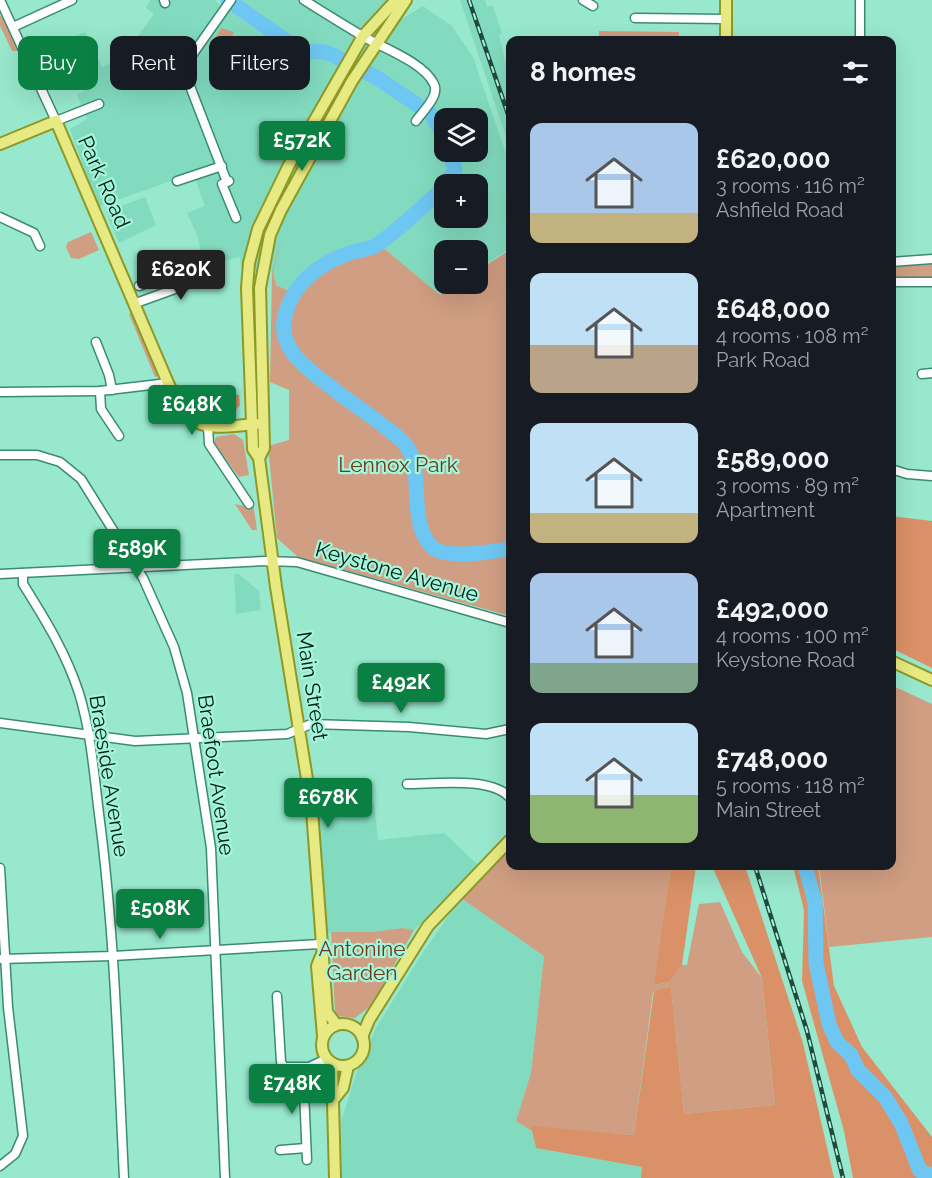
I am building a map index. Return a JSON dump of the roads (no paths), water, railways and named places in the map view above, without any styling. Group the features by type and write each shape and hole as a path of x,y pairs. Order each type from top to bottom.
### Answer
{"main road":[{"name":"Main Street","path":"336,1024 327,1012 326,966 321,956 312,810 259,458 253,449 246,327 248,274 255,236 268,206 363,36 396,0"},
{"name":"Main Street","path":"259,458 264,448 261,282 266,250 281,210 352,81 375,43 406,0"},
{"path":"726,0 726,36"},
{"path":"0,144 56,121"},
{"name":"Park Road","path":"56,121 136,303 168,383 186,415 192,421 208,427"},
{"path":"208,427 263,423"},
{"path":"896,663 932,680"},
{"path":"335,1098 343,1088 348,1066 362,1055 362,1037 369,1020 428,926 506,844"},
{"name":"Main Street","path":"321,956 317,966 323,1036"},
{"path":"335,1178 332,1120 335,1098 329,1061 321,1045 323,1036 336,1024 352,1026 369,1020"},
{"path":"352,1026 362,1037"},
{"path":"329,1061 348,1066"}],"street":[{"path":"0,0 56,121 99,104"},
{"path":"13,27 72,0"},
{"path":"304,0 375,43 396,52 424,73 434,84 433,98 416,121"},
{"path":"583,0 593,6"},
{"path":"860,0 860,36"},
{"path":"197,48 229,2"},
{"path":"635,18 726,19"},
{"path":"191,90 228,181 222,184 236,219"},
{"path":"177,181 222,166"},
{"path":"0,217 34,233 40,246"},
{"path":"34,233 43,228"},
{"path":"896,262 932,259"},
{"path":"139,286 204,267"},
{"path":"136,303 186,285 182,272"},
{"path":"896,282 932,282"},
{"path":"96,342 109,375 112,390"},
{"path":"922,374 932,373"},
{"path":"0,392 100,391 168,383"},
{"path":"100,391 101,409 119,436"},
{"path":"208,427 209,444 249,504"},
{"name":"Braefoot Avenue","path":"0,455 37,455 60,462 81,479 161,612 174,647 187,693 211,848 225,1178"},
{"path":"896,471 932,476"},
{"name":"Keystone Avenue","path":"0,574 274,561 297,562 344,573 506,622"},
{"name":"Braeside Avenue","path":"22,573 23,584 60,645 78,692 89,735 104,851 113,956 124,1178"},
{"path":"0,723 135,741 287,734 311,724 409,727 486,734 506,730"},
{"path":"407,784 487,784 506,793"},
{"path":"0,868 3,959 23,1136 15,1154 0,1166"},
{"path":"3,959 113,956 320,944"},
{"path":"277,996 281,1062 288,1068 303,1068 329,1061"},
{"path":"303,1068 307,1160"},
{"path":"280,1150 306,1148"}],"waterway":[{"path":"228,0 292,45 304,51 326,52 335,56 379,79 432,115 434,119"},
{"path":"452,174 455,170 453,162"},
{"path":"434,196 375,246 332,260 305,280 297,289 287,309 284,323 285,336 289,347 305,366 393,433 409,450 416,476 419,520 423,534 431,546 446,553 457,554 506,550"},
{"path":"806,870 815,902 816,963 829,1024 837,1042 851,1055 858,1070 885,1097 901,1123 920,1171 932,1176"}],"railway":[{"path":"469,0 506,108"},
{"path":"756,870 807,1031 843,1178"}],"park label":[{"name":"Lennox Park","path":"398,465"},
{"name":"Antonine Garden","path":"362,961"}]}
